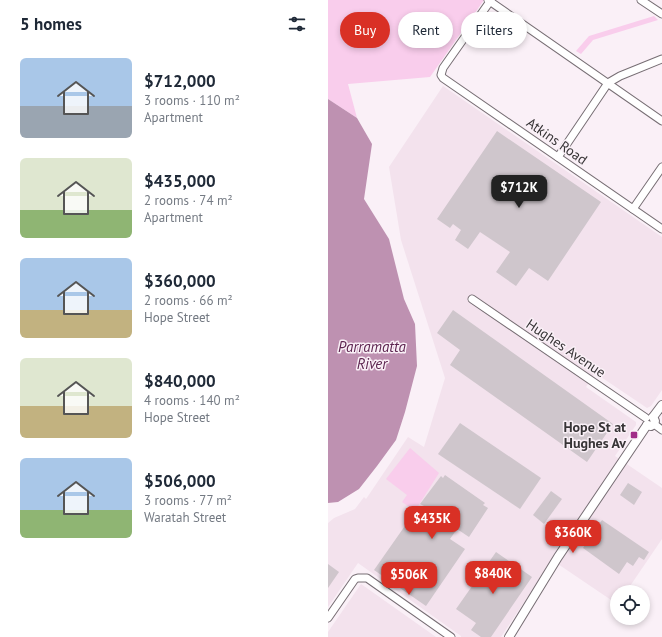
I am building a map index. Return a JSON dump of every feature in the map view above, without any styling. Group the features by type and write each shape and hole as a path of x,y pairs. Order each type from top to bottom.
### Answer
{"street":[{"path":"490,0 662,121"},
{"name":"Atkins Road","path":"490,0 441,75 662,229"},
{"path":"641,0 662,14"},
{"path":"558,157 608,83 620,76 662,59"},
{"path":"633,209 662,167"},
{"name":"Hughes Avenue","path":"472,299 662,430"},
{"path":"509,637 558,558 662,405"},
{"path":"328,618 355,579 367,578 451,637"}],"shaded area":[{"path":"328,0 484,0 476,12 461,12 461,33 453,44 453,12 398,12 398,48 450,48 430,77 348,84 357,118 328,99"},
{"path":"654,16 658,20 593,40 581,54 576,51 589,36"},
{"path":"443,86 662,237 662,390 651,406 647,408 595,373 586,387 636,422 636,425 615,456 662,488 662,539 631,585 610,585 610,599 552,560 501,637 461,637 358,563 328,607 328,523 334,518 355,509 364,497 366,499 408,437 424,447 445,378 401,240 389,167"},
{"path":"410,448 439,473 415,511 402,502 407,495 386,479"},
{"path":"361,584 436,637 328,637 328,632"}],"water":[{"name":"Parramatta River","path":"328,99 357,118 372,144 364,199 389,239 404,299 415,324 417,366 396,440 359,489 338,502 328,503"}],"building":[{"path":"497,131 601,202 548,281 529,268 516,286 496,272 510,252 480,232 468,249 455,240 461,230 453,224 450,228 437,219"},
{"path":"453,310 613,424 587,462 450,365 460,350 437,333"},
{"path":"460,423 541,478 520,509 438,454"},
{"path":"445,475 485,503 483,505 488,508 469,537 457,529 450,539 465,549 426,606 374,570 414,513 418,516 424,506 420,504 441,476 443,478"},
{"path":"628,483 642,492 634,505 620,495"},
{"path":"551,491 562,499 544,524 533,515"},
{"path":"602,520 649,552 644,560 639,557 633,566 627,562 619,574 583,548"},
{"path":"496,552 532,577 491,637 481,637 471,630 476,623 456,609"},
{"path":"328,564 339,572 328,588"}],"place":[{"name":"Hope St at Hughes Av","path":"634,435"}]}
